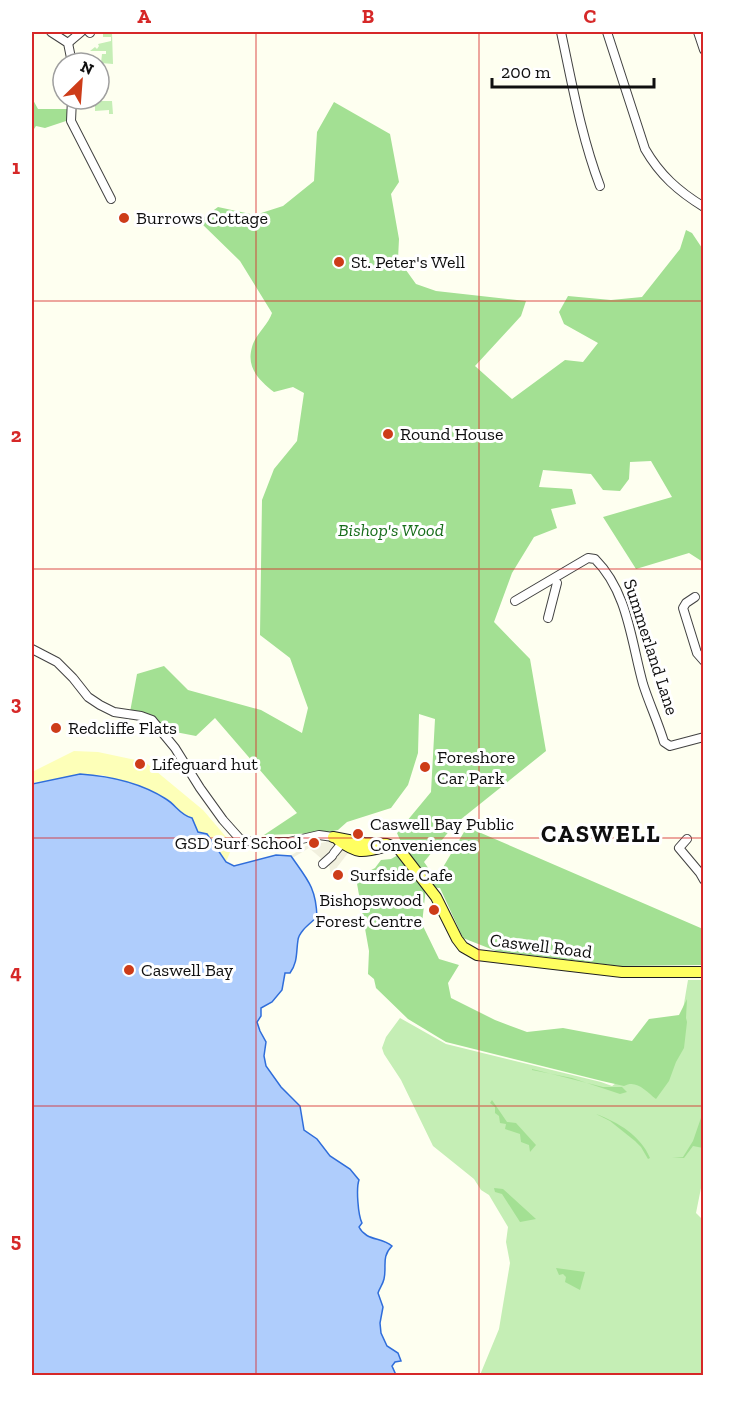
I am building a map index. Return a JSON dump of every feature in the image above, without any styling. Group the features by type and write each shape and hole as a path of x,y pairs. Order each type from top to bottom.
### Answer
{"main road":[{"name":"Caswell Road","path":"337,840 394,846 404,854 436,897 463,947 477,955 622,972 704,972"}],"street":[{"path":"51,32 68,43 70,51"},
{"path":"68,43 87,32"},
{"path":"561,32 580,119 600,186"},
{"path":"607,32 645,149 671,184 682,194 704,207"},
{"path":"698,32 704,50"},
{"path":"71,111 71,121 111,193"},
{"name":"Summerland Lane","path":"515,601 553,581 561,582 565,578 566,571 588,558 595,559 610,576 623,604 634,638 644,685 664,741 670,747 704,737"},
{"name":"Summerland Lane","path":"548,618 553,581"},
{"path":"695,597 683,608 697,653 704,661"},
{"name":"Caswell Road","path":"32,649 57,662 88,697 100,705 114,712 152,720 175,748 217,811 240,838 252,842 290,842 319,835 337,840"},
{"path":"687,839 679,848 704,880"},
{"path":"323,864 333,855 337,840"}],"shaded area":[{"path":"103,33 112,33 113,64 111,64 111,51 90,51 95,47 97,49 98,44 111,41 111,37 103,37"},
{"path":"112,101 113,114 109,114 111,111"},
{"path":"331,841 348,853 331,875 329,865 309,848 289,860 287,858 306,846"},
{"path":"688,980 703,980 704,1188 701,1188 696,1213 704,1221 703,1375 480,1375 499,1329 510,1263 506,1242 508,1227 489,1195 481,1190 474,1179 433,1146 401,1080 384,1054 382,1048 386,1037 400,1018 446,1044 612,1086 678,1039"}],"green space":[{"path":"32,98 38,109 69,111 69,120 45,128 36,126 32,132"},
{"name":"Bishop's Wood","path":"334,102 390,134 399,182 391,194 399,239 398,259 416,284 436,291 526,301 521,316 475,366 512,399 565,360 583,362 598,343 564,324 559,312 568,296 611,300 642,297 680,249 686,230 692,233 704,251 703,562 689,553 636,569 603,517 672,497 651,461 630,462 629,479 620,491 603,490 591,474 543,470 539,487 572,489 576,504 551,509 557,528 534,537 512,573 494,622 530,659 546,751 455,824 424,862 436,879 467,827 703,929 703,965 620,966 496,951 463,938 440,888 426,887 422,924 439,959 459,965 448,983 451,998 495,1020 527,1032 563,1028 632,1041 649,1019 679,1015 687,999 684,1048 669,1081 656,1099 637,1085 624,1086 446,1042 408,1019 376,988 374,979 368,974 369,951 356,878 375,868 381,860 391,859 405,851 397,833 431,792 435,719 419,714 418,753 408,785 391,808 347,822 338,830 322,833 264,835 297,813 215,718 196,736 165,730 130,712 137,674 164,666 188,690 261,710 302,733 308,708 290,658 260,635 262,500 274,469 297,441 304,393 293,387 274,392 255,373 251,361 252,347 272,313 240,261 199,221 218,207 255,215 283,206 314,181 317,132"},
{"path":"551,1074 572,1078 586,1083"},
{"path":"586,1083 603,1087 622,1087 627,1092 620,1094"},
{"path":"492,1100 507,1122 516,1123 536,1145 530,1152 529,1145 521,1142 520,1134 505,1129 506,1124 500,1123 495,1107 490,1103"},
{"path":"703,1112 703,1148 693,1146 684,1158 672,1157 683,1157 693,1141"},
{"path":"596,1114 612,1121 628,1131 641,1143 650,1158 648,1159 635,1141 610,1121"},
{"path":"494,1188 503,1189 536,1219 520,1222 502,1194 495,1192"},
{"path":"556,1268 585,1272 580,1290 565,1282 566,1277 563,1274 559,1275"}],"sand":[{"path":"74,751 98,752 145,762 203,810 233,845 226,862 213,841 198,832 192,818 183,815 169,800 152,791 102,775 32,784 32,772"}],"water":[{"path":"80,774 125,781 156,793 184,815 192,818 198,832 207,834 226,862 234,866 276,855 291,856 310,884 315,898 317,917 301,933 293,969 290,973 285,973 282,990 272,1002 261,1008 261,1016 257,1022 266,1042 264,1056 266,1066 281,1087 300,1106 304,1130 317,1139 330,1156 350,1169 359,1180 358,1201 362,1223 359,1227 366,1235 392,1246 387,1254 384,1279 378,1293 383,1307 381,1333 387,1346 398,1353 401,1361 395,1362 392,1366 396,1375 32,1375 32,784"}],"place":[{"name":"Burrows Cottage","path":"124,218"},
{"name":"St. Peter's Well","path":"339,262"},
{"name":"Round House","path":"388,434"},
{"name":"Redcliffe Flats","path":"56,728"},
{"name":"Lifeguard hut","path":"140,764"},
{"name":"Foreshore Car Park","path":"425,767"},
{"name":"Caswell Bay Public Conveniences","path":"358,834"},
{"name":"GSD Surf School","path":"314,843"},
{"name":"Surfside Cafe","path":"338,875"},
{"name":"Bishopswood Forest Centre","path":"434,910"},
{"name":"Caswell Bay","path":"129,970"}],"district":[{"name":"CASWELL","path":"601,833"}]}
